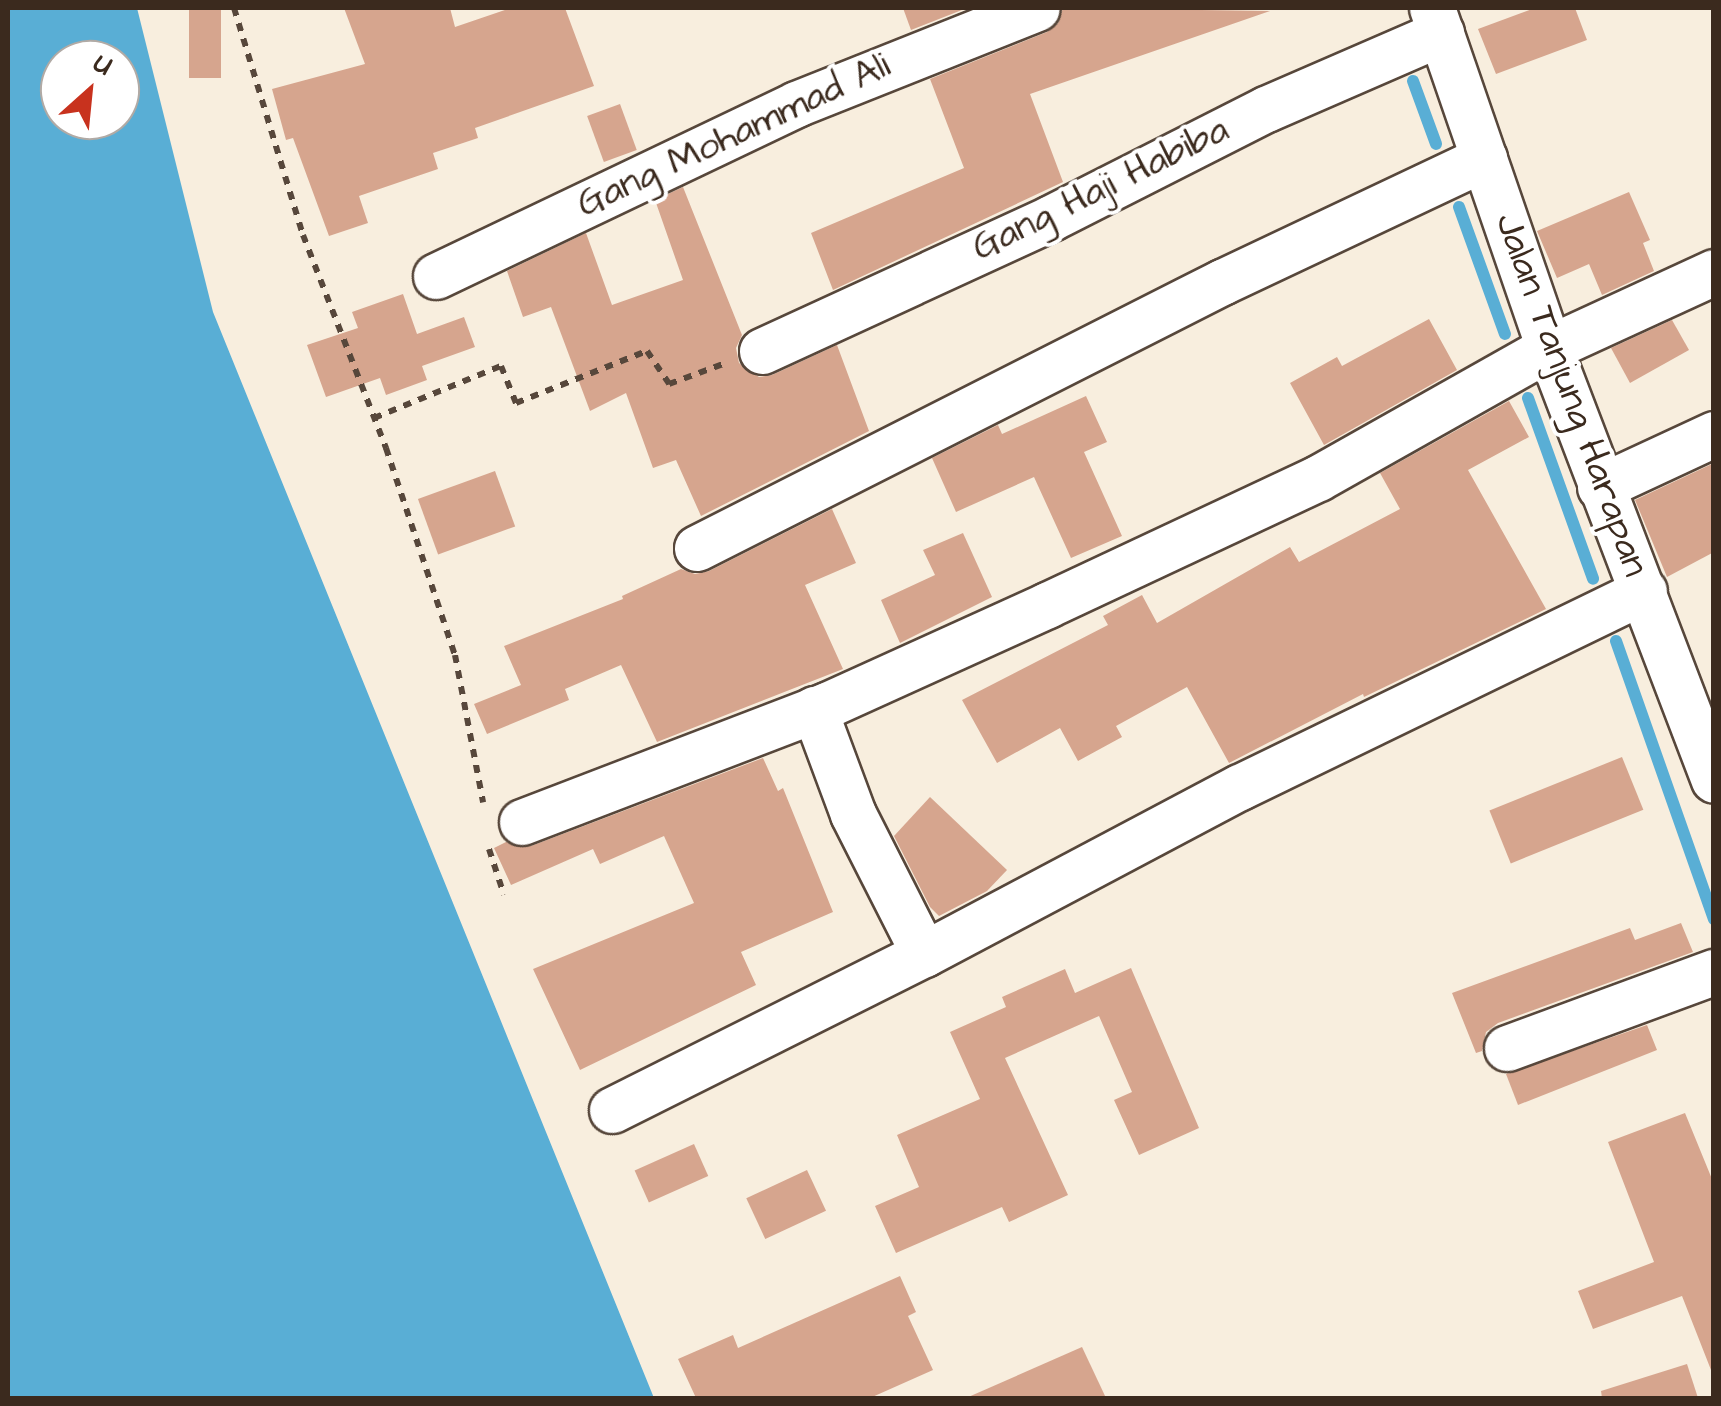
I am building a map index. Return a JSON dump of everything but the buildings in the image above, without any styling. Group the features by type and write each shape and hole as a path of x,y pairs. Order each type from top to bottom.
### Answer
{"street":[{"name":"Gang Mohammad Ali","path":"436,276 796,104 1037,8"},
{"name":"Jalan Tanjung Harapan","path":"1436,20 1549,348 1712,774"},
{"name":"Gang Haji Habiba","path":"762,351 1050,218 1436,20"},
{"path":"697,548 1222,282 1484,158"},
{"path":"498,829 814,710 1318,478 1549,348 1714,272"},
{"path":"1600,487 1714,434"},
{"path":"612,1110 924,954 1240,787 1644,591"},
{"path":"814,710 852,814 924,954"},
{"path":"1508,1048 1714,972"}],"path":[{"path":"234,8 303,235 374,418 455,655 498,829 504,895"},
{"path":"374,418 501,366 516,402 647,351 669,384 762,351"}],"water":[{"path":"8,8 137,8 213,312 654,1398 8,1398"}],"waterway":[{"path":"1413,81 1436,144"},
{"path":"1459,207 1505,334"},
{"path":"1528,398 1593,579"},
{"path":"1616,641 1714,919"}]}
